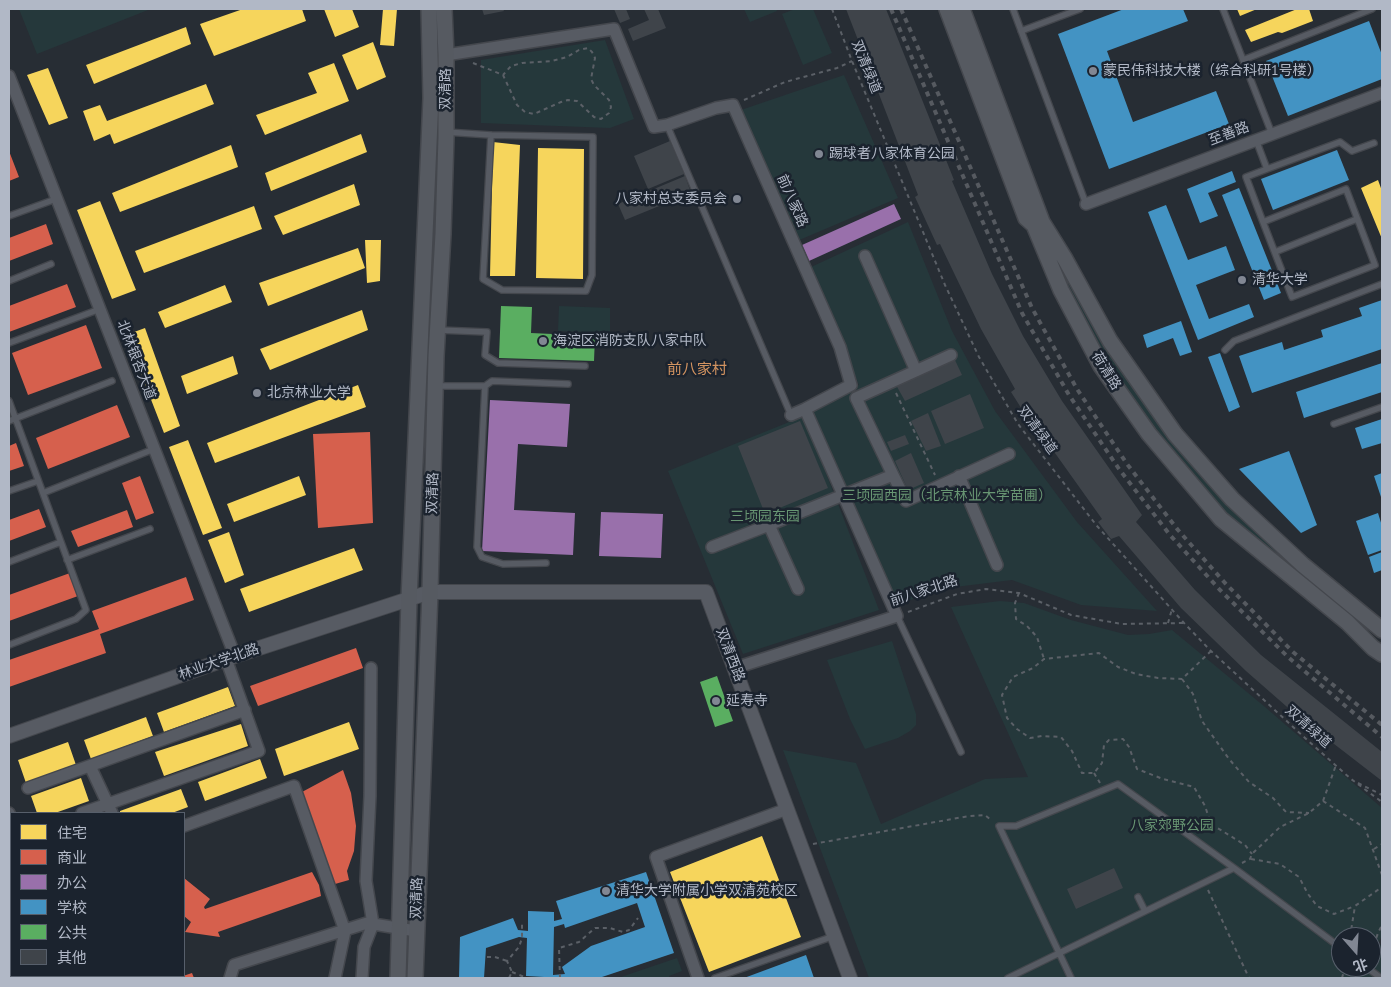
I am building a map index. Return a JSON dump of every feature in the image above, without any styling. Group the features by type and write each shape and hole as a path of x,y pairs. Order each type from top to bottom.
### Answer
{"main road":[{"name":"双清路","path":"398,978 409,599 430,108 429,9"},
{"name":"双清路","path":"415,978 430,592 435,386 443,234 446,132 444,9"},
{"name":"荷清路","path":"947,9 1026,218 1034,226 1061,290 1101,366 1149,434 1221,520 1347,622 1378,651"},
{"name":"荷清路","path":"962,9 1042,222 1065,259 1110,341 1175,434 1232,500 1302,565 1382,630"},
{"path":"1378,651 1382,634"}],"street":[{"path":"446,55 614,29 654,127 667,125 716,108 733,105"},
{"name":"北林银杏大道","path":"9,76 154,449 231,657 245,710 259,751 110,809"},
{"name":"至善路","path":"1086,204 1382,93"},
{"name":"前八家路","path":"733,105 840,347 851,385 805,409"},
{"path":"865,256 916,371"},
{"path":"950,355 856,398 906,501 1009,454"},
{"path":"791,415 805,409 898,616"},
{"path":"712,548 893,475"},
{"path":"959,476 997,565"},
{"path":"770,525 798,590"},
{"name":"林业大学北路","path":"9,736 231,657 430,592"},
{"name":"双清西路","path":"430,592 706,592 850,978"},
{"name":"前八家北路","path":"735,668 898,616"},
{"path":"362,978 364,947 373,924 366,881 370,796 371,668"},
{"path":"28,788 245,710"},
{"path":"89,812 110,809 90,766"},
{"path":"185,826 294,786 345,931 335,978"},
{"path":"698,978 656,857 787,810"},
{"path":"230,978 234,965 367,923 416,931"}],"lane":[{"path":"1013,9 1086,204"},
{"path":"1021,31 1080,9"},
{"path":"1222,9 1272,134"},
{"path":"1243,60 1372,9"},
{"path":"667,125 791,415"},
{"path":"446,132 593,137 592,274 586,292 502,290 483,279 491,135"},
{"path":"1256,140 1267,168"},
{"path":"1263,222 1346,189 1375,265 1292,297 1263,222 1246,177 1340,142 1352,151 1374,144"},
{"path":"9,216 56,199"},
{"path":"1275,252 1357,219"},
{"path":"9,281 51,264"},
{"path":"1225,350 1234,341 1382,284"},
{"path":"9,343 100,309"},
{"path":"438,330 486,332 485,355 498,363 585,366"},
{"path":"435,386 485,386 492,381 568,384"},
{"path":"12,420 112,382"},
{"path":"485,386 477,547 482,557 503,564 546,563"},
{"path":"9,401 12,420 38,480 86,610 76,619 9,645"},
{"path":"1334,424 1382,407"},
{"path":"43,493 154,449"},
{"path":"9,491 38,480"},
{"path":"67,560 150,529"},
{"path":"9,562 61,542"},
{"path":"898,616 961,752"},
{"path":"1071,978 999,826 1016,826 1118,784 1331,941"},
{"path":"1008,978 1234,868"},
{"path":"1138,897 1145,911"},
{"path":"715,978 834,936"}],"path":[{"name":"双清绿道","path":"832,9 945,285 979,357 1018,424 1098,526 1184,623 1211,651 1351,779"},
{"path":"471,62 503,75 517,105 525,112 534,114 568,100 577,101 594,117 601,119 609,113 611,107 609,100 590,79 595,58 588,48 552,61 522,63 511,66 503,75"},
{"path":"733,105 785,82 837,68 852,61"},
{"path":"890,383 940,486"},
{"name":"前八家北路","path":"898,616 957,594 986,590 1019,593 1071,615 1122,624 1184,623"},
{"path":"1019,593 1015,603 1016,619 1037,637 1044,659"},
{"path":"1168,623 1172,609"},
{"path":"1211,651 1182,679 1158,678 1136,674 1118,666 1099,653 1044,659 1033,668 1012,678 1002,695 1007,718 1016,729 1030,738 1042,736 1061,737 1072,751 1082,773 1094,772 1102,763 1104,745 1109,740 1123,740 1129,747 1137,769 1163,779 1194,787 1205,806 1212,824 1245,845 1252,854"},
{"path":"1182,679 1193,694 1202,720 1229,759 1249,782 1273,798 1286,812 1309,813"},
{"path":"1234,868 1250,858 1280,826 1309,813 1323,801 1336,765"},
{"path":"1094,772 1103,790"},
{"path":"1351,779 1382,795"},
{"path":"1351,779 1382,802"},
{"path":"1323,801 1365,828 1382,875"},
{"path":"813,844 969,816 985,815 999,826"},
{"path":"1373,850 1382,844"},
{"path":"1250,858 1280,864 1299,877 1317,906 1334,914 1355,906 1382,887"},
{"path":"1204,882 1249,978"},
{"path":"1352,927 1355,906"},
{"path":"560,978 559,948 579,942 595,928 610,928 623,932 629,930 638,918"},
{"path":"507,961 519,946 522,938 522,921"},
{"path":"487,957 507,961 512,972 510,978"},
{"path":"512,972 527,978"}],"green space":[{"path":"19,9 147,9 148,10 37,54"},
{"path":"744,9 776,9 777,11 750,22"},
{"path":"795,9 813,9 832,53 803,65 782,14"},
{"path":"605,40 634,119 610,128 481,123 481,60"},
{"name":"踢球者八家体育公园","path":"844,75 898,198 797,241 741,110"},
{"name":"三顷园西园（北京林业大学苗圃）","path":"908,222 952,331 995,411 1077,522 1157,611 1081,605 1012,580 947,588 898,604 811,409 859,385 809,268"},
{"path":"1064,269 1148,400 1342,604 1339,606 1231,519 1154,432 1101,354 1077,310 1062,273"},
{"path":"559,306 610,308 610,333 558,331"},
{"name":"三顷园东园","path":"804,416 879,610 743,654 668,471"},
{"name":"八家郊野公园","path":"1000,601 1024,603 1071,620 1128,635 1172,630 1382,808 1382,936 1381,938 1381,927 1331,927 1331,977 1381,977 1381,945 1382,978 869,978 783,750 856,763 881,824 985,779 1028,777 951,607"},
{"path":"892,641 916,714 916,725 898,738 865,749 850,719 827,660"},
{"path":"677,958 682,971 669,976 670,978 618,978"}],"building: 住宅":[{"path":"243,9 302,9 306,21 214,56 200,24"},
{"path":"324,9 352,9 359,27 335,37"},
{"path":"383,9 397,9 394,46 380,45"},
{"path":"1237,9 1257,9 1240,16"},
{"path":"1297,9 1309,9 1313,21 1251,42 1245,30"},
{"path":"186,27 191,44 94,84 86,65"},
{"path":"373,42 386,77 357,90 342,55"},
{"path":"334,63 349,101 265,135 256,115 317,93 308,73"},
{"path":"48,68 68,118 49,125 27,75"},
{"path":"206,84 214,104 114,144 110,134 94,141 83,111 100,105 107,121"},
{"path":"361,134 367,152 271,191 265,173"},
{"path":"493,142 520,145 515,276 490,276"},
{"path":"231,145 238,167 120,212 112,193"},
{"path":"538,148 584,149 583,279 536,278"},
{"path":"1378,180 1382,191 1382,239 1361,188"},
{"path":"354,184 360,205 283,235 274,216"},
{"path":"100,201 136,290 112,299 77,210"},
{"path":"254,206 262,229 144,273 135,251"},
{"path":"365,240 381,240 380,281 367,283"},
{"path":"358,248 365,268 268,306 259,283"},
{"path":"225,285 232,302 165,328 158,312"},
{"path":"362,310 368,330 270,370 260,349"},
{"path":"145,328 180,426 164,433 126,335"},
{"path":"233,356 238,374 187,394 181,376"},
{"path":"358,385 366,407 215,463 207,443"},
{"path":"188,440 222,528 203,535 169,447"},
{"path":"299,476 306,495 234,522 227,504"},
{"path":"229,532 244,575 225,583 208,540"},
{"path":"354,548 363,570 249,612 240,589"},
{"path":"228,687 235,706 164,732 157,713"},
{"path":"146,717 153,736 91,759 84,740"},
{"path":"349,722 359,749 284,776 275,749"},
{"path":"241,724 248,746 164,776 155,752"},
{"path":"68,742 76,765 26,783 18,760"},
{"path":"260,759 267,778 205,801 198,782"},
{"path":"81,778 89,801 58,812 37,812 31,796"},
{"path":"181,789 188,807 175,812 120,811"},
{"path":"762,836 801,937 709,972 670,872"},
{"path":"10,914 9,951 9,915"}],"building: 商业":[{"path":"9,151 19,177 9,181"},
{"path":"46,224 53,244 9,261 9,238"},
{"path":"67,284 76,307 9,332 9,306"},
{"path":"86,325 102,368 28,395 12,353"},
{"path":"117,405 130,437 48,469 36,438"},
{"path":"370,432 373,523 318,528 313,434"},
{"path":"16,443 24,466 9,471 9,446"},
{"path":"140,476 154,513 136,520 122,483"},
{"path":"39,509 46,527 9,541 9,520"},
{"path":"127,510 133,527 78,547 71,531"},
{"path":"70,573 78,596 9,621 9,595"},
{"path":"186,577 194,600 100,634 106,653 9,687 9,660 99,629 92,611"},
{"path":"356,648 363,668 258,706 250,686"},
{"path":"343,770 351,793 356,826 354,851 347,871 349,880 335,884 302,792"},
{"path":"312,872 319,885 321,896 218,932 220,937 185,932 191,922 185,917 185,879 210,899 204,907 205,909"},
{"path":"192,973 194,978 177,978 185,977"},
{"path":"160,977 160,978 129,978"}],"building: 办公":[{"path":"894,204 901,219 809,261 802,245"},
{"path":"490,400 570,404 567,447 518,444 514,510 575,513 573,555 482,551"},
{"path":"601,512 663,514 661,558 599,556"}],"building: 学校":[{"name":"蒙民伟科技大楼（综合科研1号楼）","path":"1124,9 1183,9 1188,21 1107,51 1133,122 1216,91 1229,124 1109,169 1058,34"},
{"path":"1369,21 1382,55 1382,79 1288,116 1266,61"},
{"path":"1337,150 1349,180 1273,210 1261,179"},
{"path":"1232,171 1236,182 1208,193 1218,216 1200,223 1187,189"},
{"path":"1239,188 1281,293 1264,300 1222,195"},
{"path":"1166,205 1188,260 1226,246 1235,270 1196,285 1209,319 1249,304 1254,317 1198,340 1148,212"},
{"path":"1382,300 1382,349 1252,393 1239,356 1282,342 1284,350 1323,337 1321,330 1362,316 1359,308"},
{"path":"1181,321 1192,352 1180,356 1173,338 1147,348 1143,335"},
{"path":"1220,353 1240,407 1229,412 1208,357"},
{"path":"1382,363 1382,392 1304,418 1296,392"},
{"path":"1382,419 1382,443 1362,449 1355,428"},
{"path":"1289,451 1317,525 1301,533 1239,469"},
{"path":"1382,473 1382,500 1374,476"},
{"path":"1378,513 1382,526 1382,550 1368,555 1356,521"},
{"path":"1382,552 1382,570 1374,573 1369,557"},
{"path":"646,872 674,953 599,978 544,978 526,976 527,938 519,937 486,948 484,978 459,978 460,937 513,918 518,930 528,931 528,911 554,912 554,921 562,919 556,901","holes":["637,903 645,927 591,946 562,967 565,974 553,975 554,927 564,924 565,928"]},
{"path":"806,955 814,978 744,978"}],"building: 公共":[{"path":"501,306 532,307 531,333 595,336 594,361 499,358"},
{"name":"延寿寺","path":"717,676 733,721 715,727 700,682"}],"building: 其他":[{"path":"482,9 503,9 504,11 484,15"},
{"path":"614,9 626,9 630,19 620,23"},
{"path":"644,9 658,9 666,28 633,41 628,29 649,20"},
{"path":"846,9 886,9 954,180 952,181 992,274 1023,336 1062,401 1142,515 1136,522 1195,590 1261,655 1382,752 1382,781 1294,713 1246,671 1181,608 1119,536 1111,539 1098,522 1102,519 1040,432 1037,433 1011,392 1015,389 981,329 940,244 937,245 915,197 918,195"},
{"path":"670,141 684,174 648,189 634,156"},
{"path":"685,176 691,193 625,220 618,204"},
{"path":"954,358 962,375 905,401 896,385"},
{"path":"970,394 984,428 945,444 931,411"},
{"path":"928,413 941,446 926,451 911,421"},
{"path":"800,421 828,488 765,514 738,446"},
{"path":"905,435 909,444 891,451 887,442"},
{"path":"911,453 924,483 908,490 895,461"},
{"path":"1114,868 1123,888 1076,909 1067,889"}],"railway":[{"path":"891,9 1022,313 1069,395 1119,469 1170,535 1220,590 1289,658 1382,737"},
{"path":"901,9 1032,308 1077,389 1127,464 1178,530 1225,583 1293,652 1382,725"}],"place":[{"name":"蒙民伟科技大楼（综合科研1号楼）","path":"1093,71"},
{"name":"踢球者八家体育公园","path":"819,154"},
{"name":"八家村总支委员会","path":"737,199"},
{"name":"清华大学","path":"1242,280"},
{"name":"海淀区消防支队八家中队","path":"543,341"},
{"name":"北京林业大学","path":"257,393"},
{"name":"延寿寺","path":"716,701"},
{"name":"清华大学附属小学双清苑校区","path":"606,891"}],"district":[{"name":"前八家村","path":"697,370"}]}
